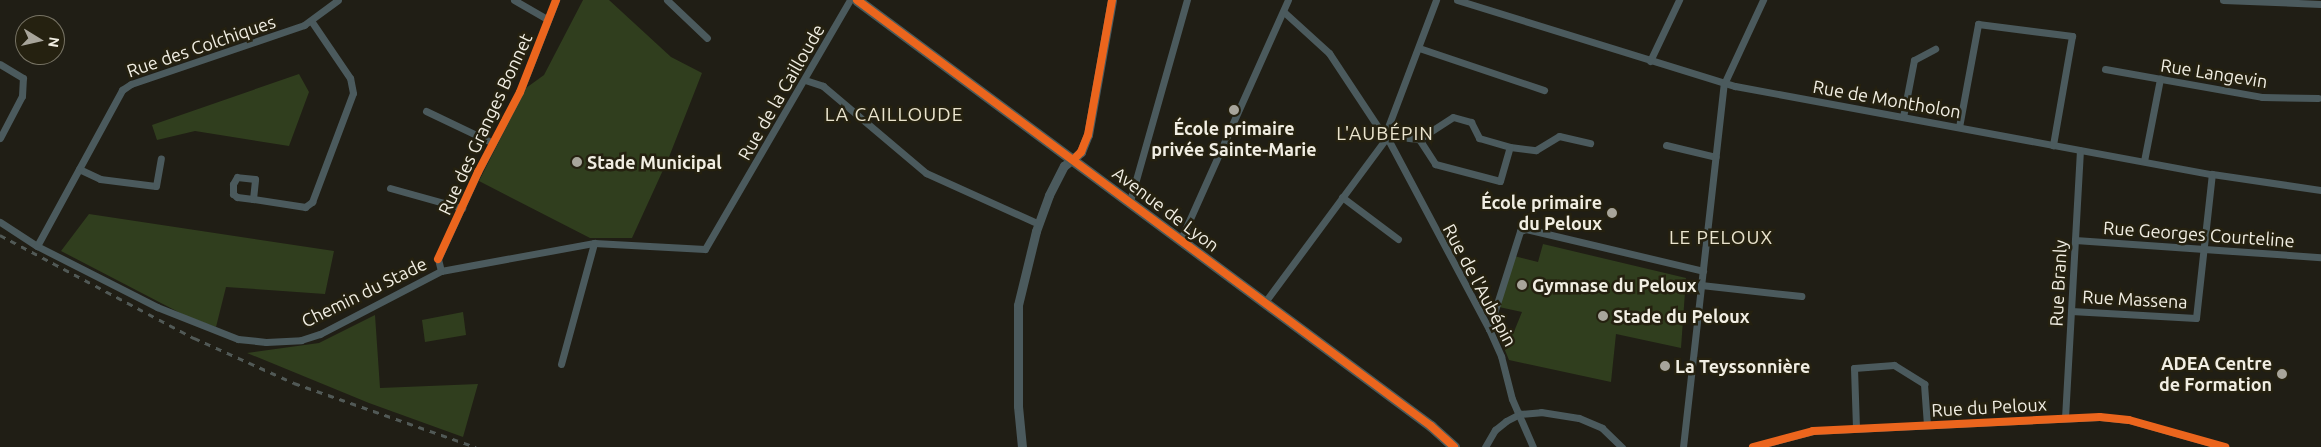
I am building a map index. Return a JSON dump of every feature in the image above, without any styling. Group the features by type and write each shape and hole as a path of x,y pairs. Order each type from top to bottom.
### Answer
{"main road":[{"name":"Avenue de Lyon","path":"857,0 1182,239 1431,426 1454,447"}],"street":[{"name":"Rue des Colchiques","path":"37,246 122,90 131,84 312,22 338,0"},
{"path":"514,0 548,20"},
{"name":"Rue des Granges Bonnet","path":"441,271 438,259 493,143 520,92 556,0"},
{"path":"667,0 707,38"},
{"name":"Rue de la Cailloude","path":"706,249 850,0"},
{"path":"1022,447 1018,406 1018,305 1039,224 1064,166 1081,152 1088,135 1112,0"},
{"path":"1130,201 1188,0"},
{"path":"1182,239 1288,0"},
{"path":"1265,302 1342,197 1389,139 1388,127 1436,0"},
{"name":"Rue de Montholon","path":"1457,0 1724,84 2212,174 2321,190"},
{"path":"1650,61 1679,0"},
{"path":"1683,447 1724,84 1763,0"},
{"path":"2223,0 2321,4"},
{"path":"1284,12 1328,53 1380,130 1380,138 1419,139 1453,117 1471,122 1479,138 1510,147 1536,150 1559,136 1590,143"},
{"path":"253,199 305,207 312,202 353,93 350,78 312,22"},
{"path":"1959,127 1978,24 2072,36 2053,145"},
{"path":"1419,48 1544,90"},
{"path":"1903,117 1914,60 1935,49"},
{"path":"0,64 22,78 22,96 0,138"},
{"name":"Rue Langevin","path":"2105,69 2262,98 2318,98"},
{"path":"2144,161 2160,79"},
{"path":"805,80 823,86 926,173 1039,224"},
{"path":"426,111 493,143"},
{"path":"1380,130 1388,127"},
{"name":"Rue de l'Aubépin","path":"1389,139 1490,329 1533,447"},
{"path":"1419,139 1435,164 1500,181 1510,147"},
{"path":"1666,145 1716,157"},
{"name":"Rue Branly","path":"2065,418 2080,150"},
{"path":"79,169 100,178 156,186 161,158"},
{"path":"2203,249 2212,174"},
{"path":"390,188 462,208"},
{"path":"1342,197 1398,239"},
{"name":"Chemin du Stade","path":"0,222 37,246 156,307 238,339 266,342 301,340 320,334 441,271 594,243 706,249"},
{"path":"1490,329 1520,231 1526,229 1703,271"},
{"name":"Rue Georges Courteline","path":"2075,240 2321,257"},
{"path":"562,364 594,243"},
{"name":"Rue Massena","path":"2071,311 2196,318 2203,249"},
{"path":"1702,285 1801,296"},
{"path":"1856,428 1854,368 1886,366 1894,366 1924,384 1926,425"},
{"path":"1485,447 1495,430 1520,414 1541,412 1579,418 1602,428 1622,447"},
{"name":"Rue du Peloux","path":"1752,447 1806,432 1856,428 2065,418 2119,418 2226,447"}],"green space":[{"path":"583,0 609,0 671,57 702,73 669,157 632,238 590,238 479,181 526,88 544,75"},
{"path":"299,74 309,92 289,146 195,131 157,140 152,125"},
{"path":"89,214 334,251 325,294 226,287 216,327 186,316 61,251"},
{"name":"Stade du Peloux","path":"1543,244 1686,278 1681,348 1616,334 1611,382 1509,360 1499,336 1513,334 1522,312 1499,307 1514,256 1538,262"},
{"path":"463,312 466,335 425,342 422,320"},
{"path":"375,315 380,388 478,384 463,437 369,403 247,353 319,343"}],"railway":[{"path":"0,235 194,338 294,383 476,447"}],"cycle path":[{"path":"438,259 478,172 520,92 556,0"},
{"path":"857,0 1431,426 1454,447"},
{"path":"1074,159 1081,152 1088,135 1112,0"},
{"path":"1753,447 1813,431 2100,417 2129,420 2225,447"}],"place":[{"name":"École primaire privée Sainte-Marie","path":"1234,110"},
{"name":"Stade Municipal","path":"577,162"},
{"name":"École primaire du Peloux","path":"1612,213"},
{"name":"Gymnase du Peloux","path":"1522,285"},
{"name":"Stade du Peloux","path":"1603,316"},
{"name":"La Teyssonnière","path":"1665,366"},
{"name":"ADEA Centre de Formation","path":"2282,374"}],"district":[{"name":"LA CAILLOUDE","path":"894,115"},
{"name":"L'AUBÉPIN","path":"1385,134"},
{"name":"LE PELOUX","path":"1721,238"}]}
